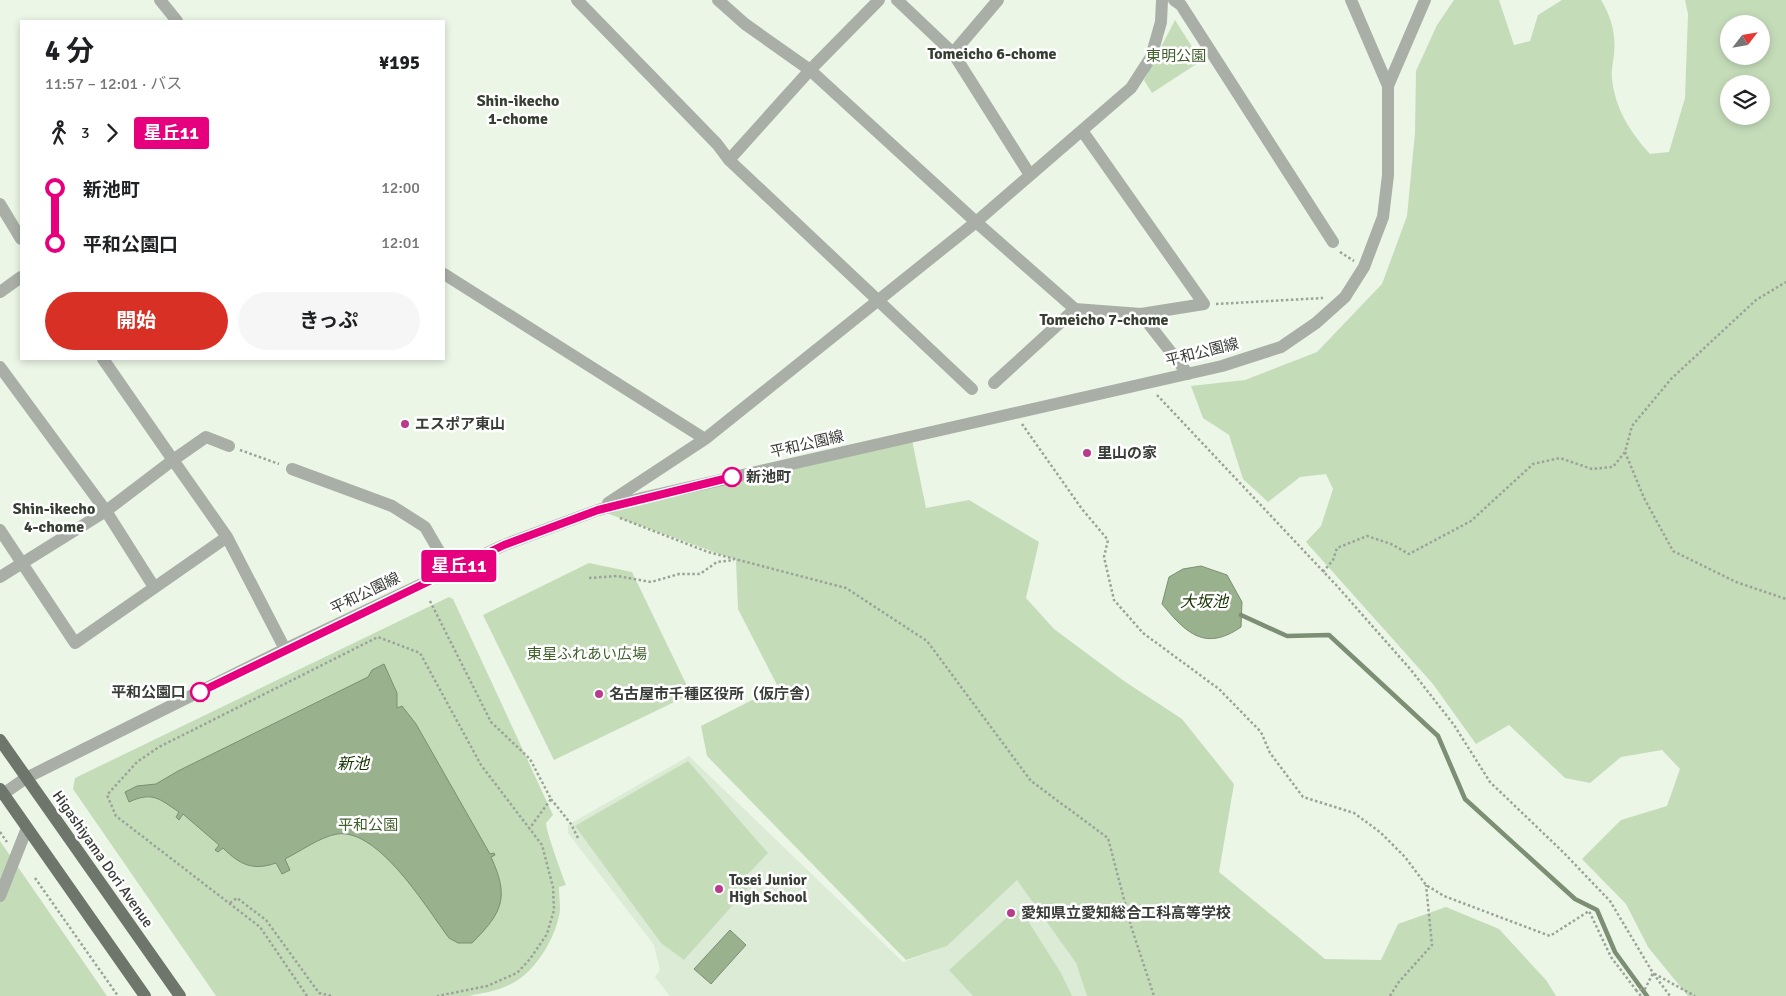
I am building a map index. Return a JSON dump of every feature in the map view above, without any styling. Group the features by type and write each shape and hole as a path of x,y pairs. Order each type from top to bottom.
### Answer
{"main road":[{"name":"Higashiyama Dori Avenue","path":"0,740 180,996"},
{"path":"2,791 145,996"}],"street":[{"path":"160,0 177,20"},
{"path":"577,0 717,144 729,160 972,388"},
{"path":"718,0 745,24 810,70 976,222 1075,309 1141,314 1204,304 1083,132"},
{"path":"729,160 866,5 879,0"},
{"path":"897,0 952,53 1030,175"},
{"path":"952,53 998,0"},
{"path":"598,510 705,439 976,222 1083,132 1131,88 1150,57 1161,22 1162,0"},
{"path":"1174,0 1182,4 1333,242"},
{"path":"1351,0 1388,86"},
{"name":"平和公園線","path":"2,791 285,649 450,570 504,545 598,510 642,498 1222,366 1281,347 1316,323 1345,297 1364,267 1382,217 1388,176 1388,86 1425,0"},
{"path":"0,204 20,236"},
{"path":"445,275 705,439"},
{"path":"0,292 20,278"},
{"path":"994,383 1075,309"},
{"path":"1141,314 1188,374"},
{"path":"104,360 227,537 285,649"},
{"path":"0,367 106,511 154,587"},
{"path":"0,577 106,511 206,437 229,446"},
{"path":"292,469 392,506 400,511 425,527 450,570"},
{"path":"0,530 75,643 227,537"},
{"path":"0,896 27,828"}],"path":[{"path":"1333,242 1341,254 1364,267"},
{"path":"1323,572 1333,560 1337,548 1367,536 1391,544 1409,554 1471,521 1533,464 1560,458 1592,469 1613,467 1625,452 1632,426 1671,379 1756,300 1786,282"},
{"path":"1204,304 1345,297"},
{"path":"1146,383 1323,572 1411,670 1454,725 1490,782 1564,853 1610,902 1653,974 1670,996"},
{"path":"1014,413 1082,509 1108,540 1104,557 1114,600 1143,633 1219,688 1261,732 1270,752 1303,797 1354,812 1380,832 1405,857 1426,885 1444,896 1550,936 1589,911 1611,956 1641,996"},
{"path":"229,446 292,469"},
{"path":"1625,452 1644,498 1673,551 1736,582 1786,599"},
{"path":"598,510 736,560 846,588 927,641 1031,781 1108,838 1131,926 1154,996"},
{"path":"589,578 617,576 651,582 679,574 700,574 717,562 736,560"},
{"path":"430,601 491,722 530,759 551,799 571,824 578,838"},
{"path":"307,996 260,927 116,816 108,799 109,790 137,762 159,747 378,637 420,653 481,765 542,845 553,887 554,910 547,934 530,959 517,973 487,986 437,996"},
{"path":"529,829 551,799"},
{"path":"0,832 7,842"},
{"path":"35,878 118,996"},
{"path":"1390,996 1398,983 1432,945 1426,885"},
{"path":"230,903 237,898 266,920 319,994 332,996"},
{"path":"1636,990 1645,989 1653,974"},
{"path":"1653,974 1695,996"}],"shaded area":[{"name":"Tosei Junior High School","path":"689,756 903,962 947,946 1017,879 1076,963 1087,996 670,996 655,977 660,970 654,945 568,833 568,825"}],"green space":[{"path":"1454,0 1499,0 1514,45 1530,41 1538,15 1562,0 1601,0 1608,13 1614,34 1612,76 1616,100 1620,110 1636,137 1650,154 1669,152 1685,98 1688,14 1685,0 1786,0 1786,996 1688,996 1648,947 1626,904 1582,859 1621,820 1667,806 1680,769 1662,750 1621,757 1590,783 1565,778 1509,725 1476,744 1433,684 1306,542 1321,526 1333,489 1326,474 1300,477 1268,502 1243,479 1229,435 1203,418 1191,386 1245,380 1317,352 1382,284 1407,216 1415,133 1416,71 1437,25"},
{"name":"東明公園","path":"1175,20 1201,61 1152,93 1144,80"},
{"path":"912,440 926,508 969,500 1039,542 1026,598 1054,629 1124,681 1182,719 1234,784 1219,872 1325,959 1381,960 1398,924 1446,907 1499,929 1546,980 1556,996 1087,996 1076,963 1017,880 947,946 906,960 707,756 701,726 778,687 738,609 736,560 598,510"},
{"name":"東星ふれあい広場","path":"589,563 632,572 691,694 554,760 483,615"},
{"name":"平和公園","path":"449,597 453,599 553,815 546,823 554,853 566,885 559,887 560,910 558,920 555,931 544,952 530,970 508,986 469,996 216,996 73,789 75,778"},
{"path":"688,761 768,853 748,874 748,888 684,960 661,943 575,826"},
{"path":"0,841 107,996 0,996"},
{"path":"1021,910 1061,973 1072,996 973,996 949,970 1013,912"}],"water":[{"name":"大坂池","path":"1201,566 1227,575 1242,602 1241,627 1217,638 1197,636 1188,631 1162,604 1169,577 1183,569"},
{"name":"新池","path":"384,664 397,693 397,708 402,706 416,724 490,854 494,853 495,855 491,857 500,884 500,904 490,923 472,943 458,943 449,938 401,873 369,844 353,836 337,834 324,838 285,859 290,870 282,874 276,863 260,866 247,865 235,859 223,848 218,852 215,850 219,845 183,814 179,820 176,817 179,812 166,803 150,797 129,802 125,792 137,786 156,784 178,771 368,677 372,670"},
{"path":"730,930 746,945 711,984 694,969"}],"waterway":[{"path":"1241,615 1287,636 1329,635 1438,736 1465,799 1575,899 1597,910 1615,952 1647,996"}],"bus line":[{"name":"星丘11","path":"200,692 285,649 504,545 598,510 732,477"}],"place":[{"name":"エスポア東山","path":"405,424"},
{"name":"里山の家","path":"1087,453"},
{"name":"新池町","path":"732,477"},
{"name":"平和公園口","path":"200,692"},
{"name":"名古屋市千種区役所（仮庁舎）","path":"599,694"},
{"name":"Tosei Junior High School","path":"719,889"},
{"name":"愛知県立愛知総合工科高等学校","path":"1011,913"}],"district":[{"name":"Tomeicho 6-chome","path":"992,54"},
{"name":"Shin-ikecho 1-chome","path":"518,110"},
{"name":"Tomeicho 7-chome","path":"1104,320"},
{"name":"Shin-ikecho 4-chome","path":"54,518"}]}
